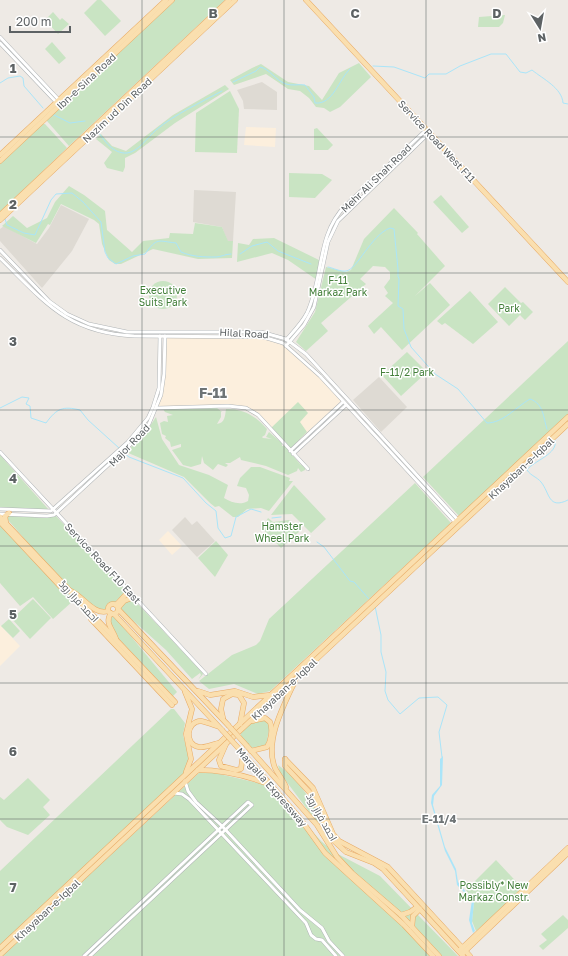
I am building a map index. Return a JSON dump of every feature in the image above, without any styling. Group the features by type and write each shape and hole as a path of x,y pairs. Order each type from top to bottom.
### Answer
{"main road":[{"name":"Ibn-e-Sina Road","path":"0,162 34,127 166,0"},
{"name":"Ibn-e-Sina Road","path":"59,103 172,0"},
{"name":"Nazim ud Din Road","path":"202,28 229,0"},
{"name":"Nazim ud Din Road","path":"1,217 179,49 235,0"},
{"name":"Service Road West F11","path":"306,0 568,282"},
{"name":"Ibn-e-Sina Road","path":"0,155 34,127"},
{"name":"Khayaban-e-Iqbal","path":"0,948 271,695 370,610 376,601 386,591 522,464 568,417"},
{"name":"Khayaban-e-Iqbal","path":"522,464 568,424"},
{"path":"6,524 5,517 9,513"},
{"name":"احمد فراز روڈ","path":"0,517 174,703 0,522"},
{"path":"69,591 78,594 98,611 103,613 111,613"},
{"path":"117,608 128,591"},
{"path":"117,641 108,619 111,613 124,601 134,596"},
{"name":"Khayaban-e-Iqbal","path":"0,955 297,678 314,658 369,603 376,601"},
{"path":"111,613 109,606 117,608 224,720"},
{"name":"Margalla Expressway","path":"111,613 242,752 299,817 325,853 399,920 433,956"},
{"path":"287,790 274,766 272,753 280,712 297,678"},
{"path":"195,689 210,695 235,691 253,697 271,695"},
{"path":"184,690 192,710 186,734 191,759 185,774"},
{"path":"224,720 221,709 223,699 227,695 234,694 242,699 244,703 240,724"},
{"path":"250,721 265,718 272,726 267,748 251,751"},
{"name":"Margalla Expressway","path":"224,720 318,826 337,857 401,915 439,956"},
{"path":"219,743 204,747 196,746 190,741 188,734 190,728 195,722 202,721 220,728"},
{"path":"226,743 219,760 221,766 236,770 241,769 242,752"},
{"name":"احمد فراز روڈ","path":"437,925 417,905 388,867 338,841 333,834 313,788 285,759 285,766 311,794 333,840 346,852 374,863 383,869 417,905 437,925 462,952 470,956"},
{"path":"198,770 216,771 246,777 272,786"},
{"path":"462,952 568,848"},
{"path":"462,952 568,853"},
{"path":"401,915 410,912 417,905"},
{"path":"412,927 413,916 417,905"}],"street":[{"path":"0,37 59,103"},
{"path":"0,43 59,103"},
{"name":"Mehr Ali Shah Road","path":"288,341 304,325 314,307 328,242 338,221 428,132"},
{"name":"Hilal Road","path":"0,250 40,292 74,318 89,324 117,331 261,332 288,341 306,354 459,523"},
{"name":"Hilal Road","path":"0,258 47,305 72,322 92,330 113,335 160,337 263,337 283,343 320,376 459,523"},
{"name":"Major Road","path":"155,407 159,382 160,337 162,332"},
{"name":"Major Road","path":"53,510 127,448 149,424 164,374 165,337 162,332"},
{"path":"283,343 288,341"},
{"path":"286,346 288,341"},
{"path":"291,452 344,403"},
{"path":"155,407 228,406 246,408 258,415 308,469"},
{"name":"Major Road","path":"56,513 115,457 122,447 130,443"},
{"name":"Service Road F10 East","path":"0,452 206,674"},
{"path":"0,509 44,512 53,510"},
{"path":"0,514 9,513 47,516 56,513"},
{"path":"185,781 189,793 222,826 300,910 322,928 329,941 343,956"},
{"path":"174,792 186,796 306,923 311,935 316,939 322,940 336,956"},
{"path":"84,956 248,802 252,805 90,956"}],"shaded area":[{"path":"262,82 277,92 277,110 244,109 243,101 237,90"},
{"path":"246,127 276,128 275,147 244,145"},
{"path":"194,190 236,192 233,241 228,242 222,227 193,222"},
{"path":"61,205 89,219 72,251 42,288 0,241 0,229 4,226 37,244 49,228"},
{"path":"165,337 263,337 283,343 317,374 342,401 290,450 259,418 241,408 158,408 163,383"},
{"path":"379,377 407,407 381,432 353,400"},
{"path":"185,517 192,525 197,521 215,541 197,557 172,530"},
{"path":"168,531 182,546 172,555 159,540"},
{"path":"0,625 20,646 0,666"}],"green space":[{"path":"97,0 101,0 121,21 105,36 84,13"},
{"path":"173,0 225,0 69,146 47,121 47,119"},
{"path":"53,12 60,20 62,18 69,24 58,34 45,20"},
{"path":"505,15 503,23 499,27 478,27 479,17"},
{"path":"52,42 66,58 59,64 45,49"},
{"path":"359,63 371,77 340,107 330,112 324,108 316,107 309,98 300,91 288,89 266,74 234,85 230,80 261,64 288,82 309,86 322,100 339,73"},
{"path":"225,85 229,89 175,123 135,153 125,158 125,167 123,172 107,168 104,163 112,152 96,139 101,134 112,146 126,151 173,115"},
{"path":"230,91 239,109 237,153 195,152 196,113"},
{"path":"42,124 45,124 67,148 0,212 0,164"},
{"path":"317,128 333,145 328,150 314,150 314,129"},
{"path":"289,173 322,174 332,180 315,198 289,197"},
{"path":"69,186 105,211 107,230 132,252 143,241 169,238 170,233 193,234 195,223 222,227 228,241 233,241 232,258 198,259 153,249 121,264 115,264 109,260 102,244 99,224 94,220 61,204 50,225 48,224 36,243 2,226 13,216 27,228 47,218 55,202"},
{"path":"441,195 469,227 462,233 433,202"},
{"name":"F-11 Markaz Park","path":"394,208 418,233 417,234 445,266 415,296 430,283 450,305 402,350 381,327 374,334 368,326 393,303 385,296 388,293 384,287 390,279 390,272 385,267 373,266 360,279 366,284 321,323 328,331 306,351 296,342 315,312 326,267 346,272 351,270 364,239"},
{"path":"274,238 319,260 317,280 288,260 272,253 237,262 238,243 249,245 253,239"},
{"name":"Executive Suits Park","path":"163,281 173,285 177,295 173,305 163,309 153,305 149,295 153,285"},
{"name":"Park","path":"505,287 521,303 523,302 533,312 525,320 520,315 509,326 488,304"},
{"path":"470,291 498,322 473,344 445,323 442,325 437,321"},
{"path":"568,341 568,416 459,516 423,477"},
{"name":"F-11/2 Park","path":"407,352 427,372 401,396 382,375"},
{"path":"298,402 308,413 300,422 307,432 290,449 271,428"},
{"path":"217,408 222,412 217,424 223,421 226,409 239,410 254,417 267,429 265,435 262,437 272,439 266,437 269,432 282,443 282,446 285,446 300,464 305,467 305,470 301,472 298,468 297,471 288,475 266,466 241,460 240,457 230,463 225,463 228,465 226,467 218,464 213,470 204,463 202,456 201,464 191,467 183,465 172,450 181,447 181,444 171,447 170,442 165,438 166,436 162,434 160,423 164,421 168,422 167,416 173,415 165,412 163,409"},
{"path":"156,417 162,439 179,465 209,475 228,485 224,498 230,501 242,503 248,501 249,495 246,488 237,486 240,478 251,467 260,467 290,478 289,481 293,481 269,511 261,508 247,509 238,517 233,517 219,506 215,507 210,503 184,477 126,452 144,435"},
{"path":"0,455 49,510 0,508"},
{"path":"415,483 451,523 270,691 258,694 234,684 209,689 199,681 232,655 256,645 260,641 269,619"},
{"path":"294,485 326,519 311,533 292,514 271,515"},
{"path":"8,515 44,518 56,516 126,591 115,602 108,604 106,610 103,611 91,604 65,583 52,570 8,520"},
{"name":"Hamster Wheel Park","path":"268,518 273,522 289,520 300,531 281,548 262,528"},
{"path":"0,522 74,600 53,619 33,597 20,606 0,583"},
{"path":"216,541 228,555 215,577 198,558"},
{"path":"33,599 51,618 30,639 12,619"},
{"path":"134,600 202,672 203,674 198,680 201,675 200,673 192,679 166,650 119,608 124,602"},
{"path":"112,616 115,617 177,692 173,696 118,638 110,622"},
{"path":"9,619 20,631 13,638 1,626"},
{"path":"171,709 174,709 185,723 183,735 189,757 185,774 0,945 0,871"},
{"path":"265,720 270,725 266,746 251,748 241,738 241,733 251,723"},
{"path":"278,765 299,784 314,807 322,824 316,821 280,773"},
{"path":"200,772 215,773 271,786 321,841 334,852 380,876 458,956 2,956"},
{"path":"28,778 50,800 43,807 50,815 28,835 7,827 0,820 0,797 4,800"},
{"name":"Possibly* New Markaz Constr.","path":"496,860 524,890 476,931 472,921 474,902 466,890"},
{"path":"563,915 568,920 568,928 543,950 539,946 547,940 541,934"}],"water":[{"path":"443,756 442,785 434,796 433,805 445,847 456,869 458,882 474,902 472,923 475,931 473,933 469,920 472,900 457,885 455,871 445,851 431,803 432,795 440,786 440,759"}],"waterway":[{"path":"373,66 394,67 425,78 429,74 446,74 460,66 491,54 506,54 520,72 526,73 532,70 556,88 562,98 563,103 568,104"},
{"path":"233,82 256,71 260,67 264,68 286,84 305,85 314,97 315,103 321,103 331,96 350,69"},
{"path":"0,83 8,78 20,76 23,78 24,86 43,108"},
{"path":"98,132 114,149 122,153 131,152 139,147 156,130 171,119 222,91"},
{"path":"52,114 70,123 85,121"},
{"path":"5,219 7,225 24,233 35,235 51,200 56,194 72,193 83,202 101,222 105,252 108,258 116,264 133,256 145,254 152,245 158,241 176,243 181,252 194,256 220,257 231,254"},
{"path":"328,267 344,271 350,269 383,232 390,228 394,229 399,278 398,306 403,309 404,329 411,347 435,374 458,389 487,423 504,418 530,399 538,404 544,416 547,429"},
{"path":"240,254 252,246 267,242 278,251 311,264"},
{"path":"0,408 22,397 29,398 26,404 30,406 31,418 46,423 57,411 61,409 69,408 80,410 88,420 119,448"},
{"path":"555,440 553,449 527,470 541,482 553,502 561,503 568,500"},
{"path":"123,452 129,457 183,478 206,503 216,511 218,528 225,538 231,536 236,517 251,509 261,512"},
{"path":"272,518 281,517"},
{"path":"317,542 324,547 350,581 354,582 369,599"},
{"path":"375,606 381,635 381,652 386,672 385,691 388,700 400,714 419,698 438,697 447,705 439,732 442,757"}],"district":[{"name":"F-11","path":"213,393"},
{"name":"E-11/4","path":"439,819"}]}
